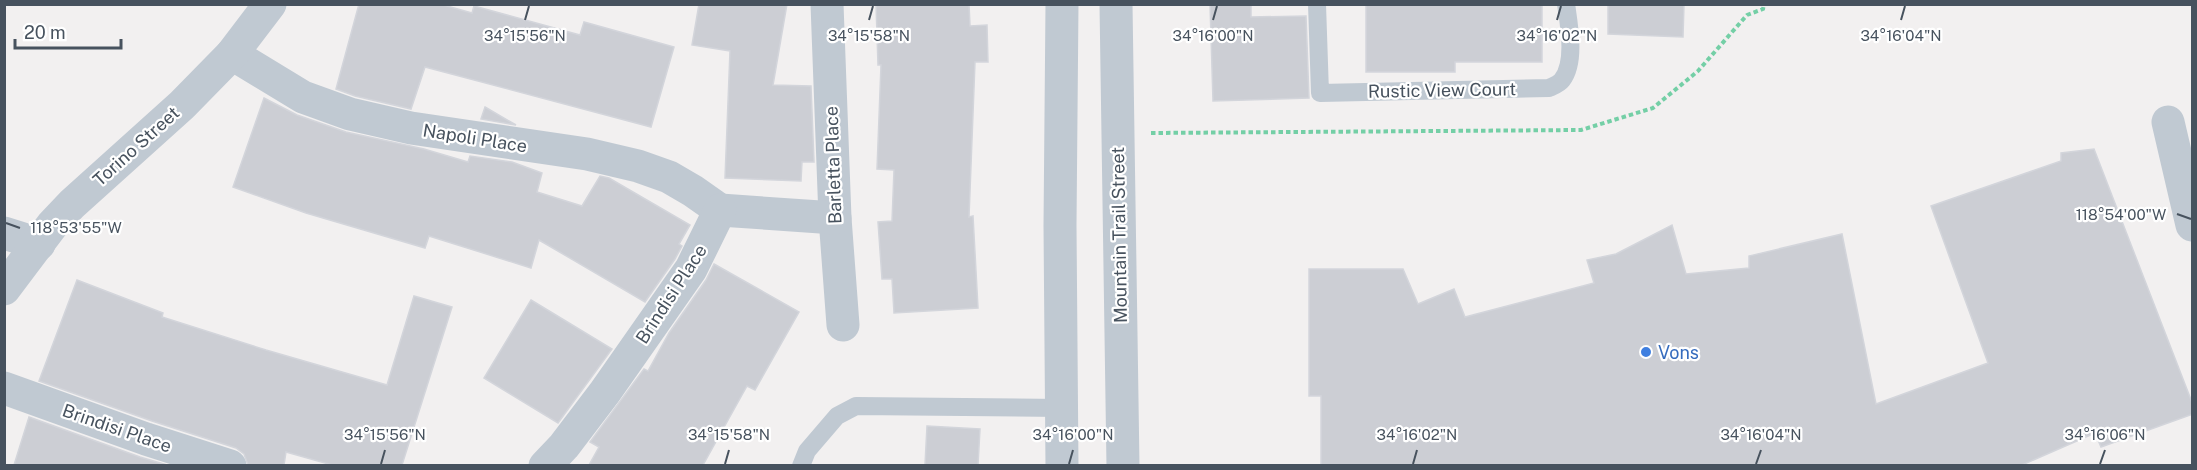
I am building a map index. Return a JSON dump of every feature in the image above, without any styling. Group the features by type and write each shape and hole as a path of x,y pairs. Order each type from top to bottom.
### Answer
{"street":[{"name":"Torino Street","path":"4,289 72,204 182,105 232,54 270,4"},
{"name":"Barletta Place","path":"827,4 835,218 843,325"},
{"path":"1062,4 1060,225 1062,465"},
{"name":"Mountain Trail Street","path":"1116,4 1123,465"},
{"name":"Napoli Place","path":"232,54 303,97 350,114 411,128 587,154 638,166 669,177 720,210"},
{"path":"2168,122 2193,225"},
{"path":"720,210 835,218"},
{"name":"Brindisi Place","path":"545,465 564,446 606,392 691,269 720,210"},
{"path":"4,233 39,244"},
{"name":"Brindisi Place","path":"4,388 146,439 230,465"}],"lane":[{"name":"Rustic View Court","path":"1317,4 1320,93 1550,88 1562,81 1568,67 1570,51 1566,4"},
{"path":"801,465 807,451 837,416 856,406 1062,408"}],"building":[{"path":"359,4 440,4 472,13 474,6 580,35 584,22 674,47 651,127 425,67 411,109 355,96 336,89"},
{"path":"699,4 787,4 773,85 811,86 814,162 802,162 801,181 725,178 730,51 692,45"},
{"path":"876,4 969,4 970,26 987,25 988,62 975,62 969,217 973,216 978,308 894,313 892,279 882,279 878,222 892,221 894,170 877,169 881,65 878,65"},
{"path":"1210,4 1251,4 1251,17 1306,16 1309,98 1213,101"},
{"path":"1366,4 1542,4 1542,62 1455,62 1455,72 1366,72"},
{"path":"1608,4 1684,4 1683,37 1608,34"},
{"path":"264,98 297,115 346,132 424,149 468,162 470,156 512,162 542,173 537,192 582,206 600,176 609,178 690,225 679,244 682,246 675,259 645,302 539,240 531,268 429,236 425,248 306,213 233,187"},
{"path":"485,107 516,125 481,119"},
{"path":"2094,149 2193,405 2193,414 2101,447 2095,433 2022,465 1321,465 1321,396 1309,396 1309,269 1403,269 1418,304 1454,289 1465,317 1594,283 1587,260 1616,254 1672,225 1686,274 1749,268 1749,256 1842,234 1876,404 1988,363 1931,206 2061,161 2061,153"},
{"path":"714,264 799,312 755,390 747,386 703,465 589,465 599,447 590,442 644,369 648,371 669,333 706,280"},
{"path":"77,280 163,313 162,317 387,385 414,296 452,307 402,465 332,465 286,452 284,465 248,465 244,454 236,448 39,381"},
{"path":"531,300 612,349 558,423 484,378"},
{"path":"29,417 140,457 167,465 14,465"},
{"path":"927,426 980,429 978,465 925,465"}],"place":[{"name":"Vons","path":"1646,352"}]}
